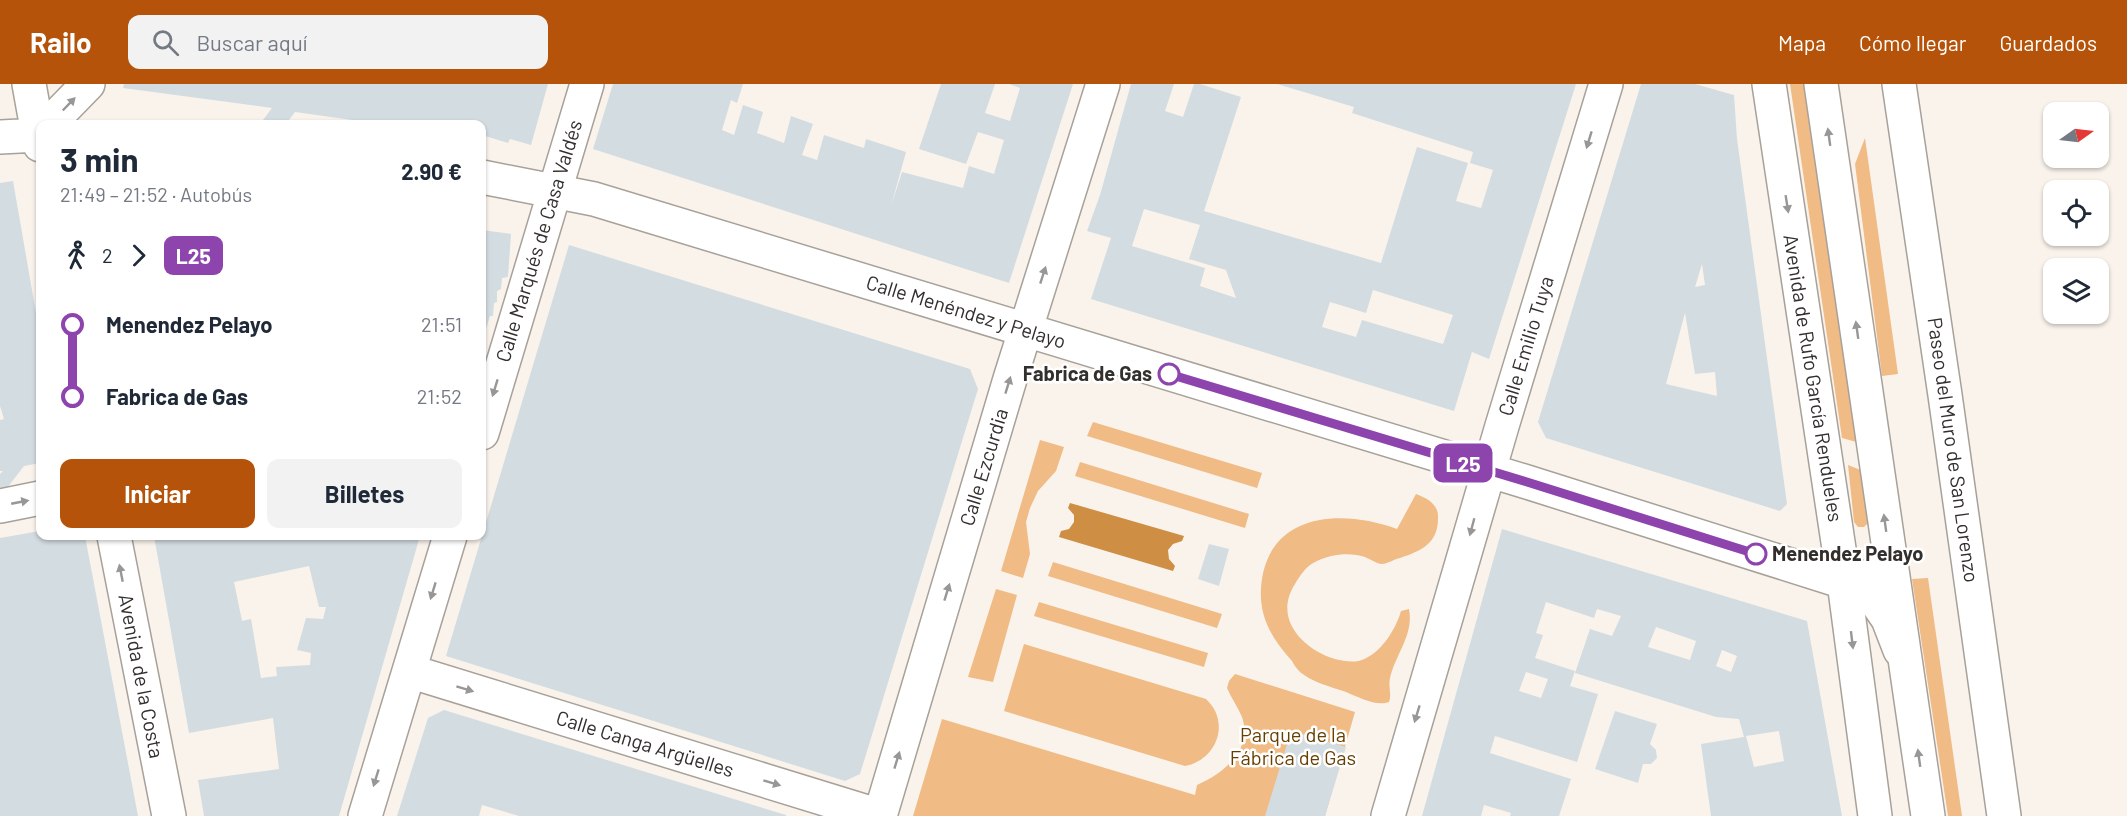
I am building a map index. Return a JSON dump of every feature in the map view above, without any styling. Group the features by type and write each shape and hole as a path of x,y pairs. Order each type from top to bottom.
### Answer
{"street":[{"path":"29,84 38,120"},
{"path":"56,120 88,84"},
{"name":"Calle Marqués de Casa Valdés","path":"486,420 587,84"},
{"name":"Calle Ezcurdia","path":"880,816 1025,330 1103,84"},
{"name":"Calle Emilio Tuya","path":"1388,816 1489,470 1606,84"},
{"name":"Avenida de Rufo García Rendueles","path":"1769,84 1845,582 1870,808"},
{"path":"1821,84 1928,816"},
{"name":"Paseo del Muro de San Lorenzo","path":"1899,84 2004,816"},
{"path":"0,136 36,135"},
{"name":"Calle Menéndez y Pelayo","path":"486,178 605,202 1489,470 1845,582 1877,603 1888,620 1905,664"},
{"path":"0,506 36,499"},
{"name":"Avenida de la Costa","path":"115,540 169,816"},
{"path":"365,816 449,540"},
{"path":"1845,582 1874,574 1890,560"},
{"name":"Calle Canga Argüelles","path":"409,671 880,816"}],"green space":[{"path":"1790,84 1808,84 1860,443 1842,438"},
{"path":"1865,138 1898,374 1882,376 1855,164"},
{"path":"1093,422 1262,473 1257,488 1087,436"},
{"path":"1040,440 1064,447 1056,471 1038,491 1030,508 1026,522 1030,554 1023,578 1001,571"},
{"path":"1080,462 1249,514 1245,528 1075,476"},
{"path":"1848,465 1863,471 1869,522 1864,527 1858,527 1854,522"},
{"path":"1416,494 1424,497 1436,507 1438,515 1436,532 1428,544 1416,552 1384,564 1359,555 1347,554 1317,561 1307,568 1297,580 1289,597 1287,609 1289,620 1302,640 1323,654 1352,662 1369,657 1375,652 1391,633 1401,611 1409,609 1407,636 1390,678 1389,702 1368,701 1310,679 1300,672 1273,637 1262,609 1261,588 1266,563 1276,544 1291,531 1309,522 1330,519 1375,522 1397,529"},
{"path":"1053,562 1222,614 1217,628 1048,576"},
{"path":"1928,578 1962,816 1948,816 1912,579"},
{"path":"996,589 1017,595 993,682 968,677"},
{"path":"1039,602 1208,653 1204,667 1034,616"},
{"path":"1024,644 1206,699 1214,708 1218,718 1217,739 1205,756 1185,766 1004,711"},
{"name":"Parque de la Fábrica de Gas","path":"1235,674 1355,712 1325,816 913,816 942,719 1195,795 1197,785 1226,767 1240,750 1244,729 1242,717 1227,688"}],"shaded area":[{"path":"1070,503 1184,536 1182,541 1173,544 1168,550 1169,559 1175,566 1173,571 1059,537 1061,531 1069,529 1074,522 1074,515 1068,508"}],"building":[{"path":"124,84 548,84 531,145 510,139 508,143 486,136 486,120 352,120 295,112 289,120 263,120 272,108 123,88"},
{"path":"613,84 743,84 737,103 731,100 722,130 734,135 743,105 763,112 757,133 784,143 791,116 813,124 802,155 817,160 824,135 864,148 866,139 906,152 891,206 902,172 963,188 969,166 994,174 1004,140 978,132 966,164 919,149 941,84 995,84 985,113 1010,121 1020,88 1009,84 1073,84 1009,283 593,149"},
{"path":"1131,84 1174,84 1165,111 1183,117 1194,84 1200,84 1241,97 1204,211 1381,263 1417,147 1468,163 1456,201 1481,208 1493,170 1470,163 1473,152 1352,113 1354,107 1277,84 1576,84 1489,359 1472,352 1454,411 1091,299 1111,238 1087,231 1100,195","holes":["1144,209 1200,225 1189,259 1226,270 1236,298 1200,286 1205,268 1132,246","1373,290 1453,315 1443,344 1362,320 1356,337 1322,327 1330,302 1366,313"]},
{"path":"1641,84 1695,84 1734,95 1737,139 1787,504 1780,511 1546,438 1538,422","holes":["1702,264 1705,285 1695,287","1685,313 1695,374 1715,372 1717,396 1666,384"]},
{"path":"13,181 36,313 36,464 24,466 0,497 0,474 3,471 0,471 0,420 4,419 0,406 0,183"},
{"path":"486,231 511,234 508,277 502,278 501,289 497,291 497,302 494,303 493,316 490,316 486,328"},
{"path":"569,245 970,369 978,389 860,774 845,781 446,656 481,540 486,540 486,522"},
{"path":"1502,529 1807,621 1842,816 1711,816 1701,744 1744,737 1739,719 1716,717 1575,673 1590,629 1612,636 1621,616 1597,609 1594,618 1546,602 1536,633 1543,635 1535,658 1575,671 1570,686 1598,694 1577,762 1495,736 1490,753 1571,779 1559,816 1510,816 1511,813 1484,805 1481,816 1422,816","holes":["1656,627 1696,641 1690,660 1648,647","1722,650 1737,656 1731,672 1716,666","1526,672 1548,679 1541,698 1519,691","1779,731 1784,761 1754,767 1746,736"]},
{"path":"36,532 36,540 86,540 138,816 0,816 0,538"},
{"path":"155,540 419,540 339,816 204,816 198,780 279,769 273,718 189,733","holes":["309,566 319,607 326,607 323,619 306,618 297,650 311,653 310,665 276,667 277,676 261,678 251,619 242,621 234,582"]},
{"path":"1209,544 1229,549 1219,586 1198,579"},
{"path":"444,710 786,816 519,816 482,805 479,816 397,816 428,718"},
{"path":"1615,711 1657,724 1650,744 1656,750 1657,758 1651,764 1643,764 1638,783 1595,769"},
{"path":"1291,731 1346,747 1325,816 1265,816"}],"bus line":[{"name":"L25","path":"1169,374 1756,554"}],"place":[{"name":"Fabrica de Gas","path":"1169,374"},
{"name":"Menendez Pelayo","path":"1756,554"}]}
